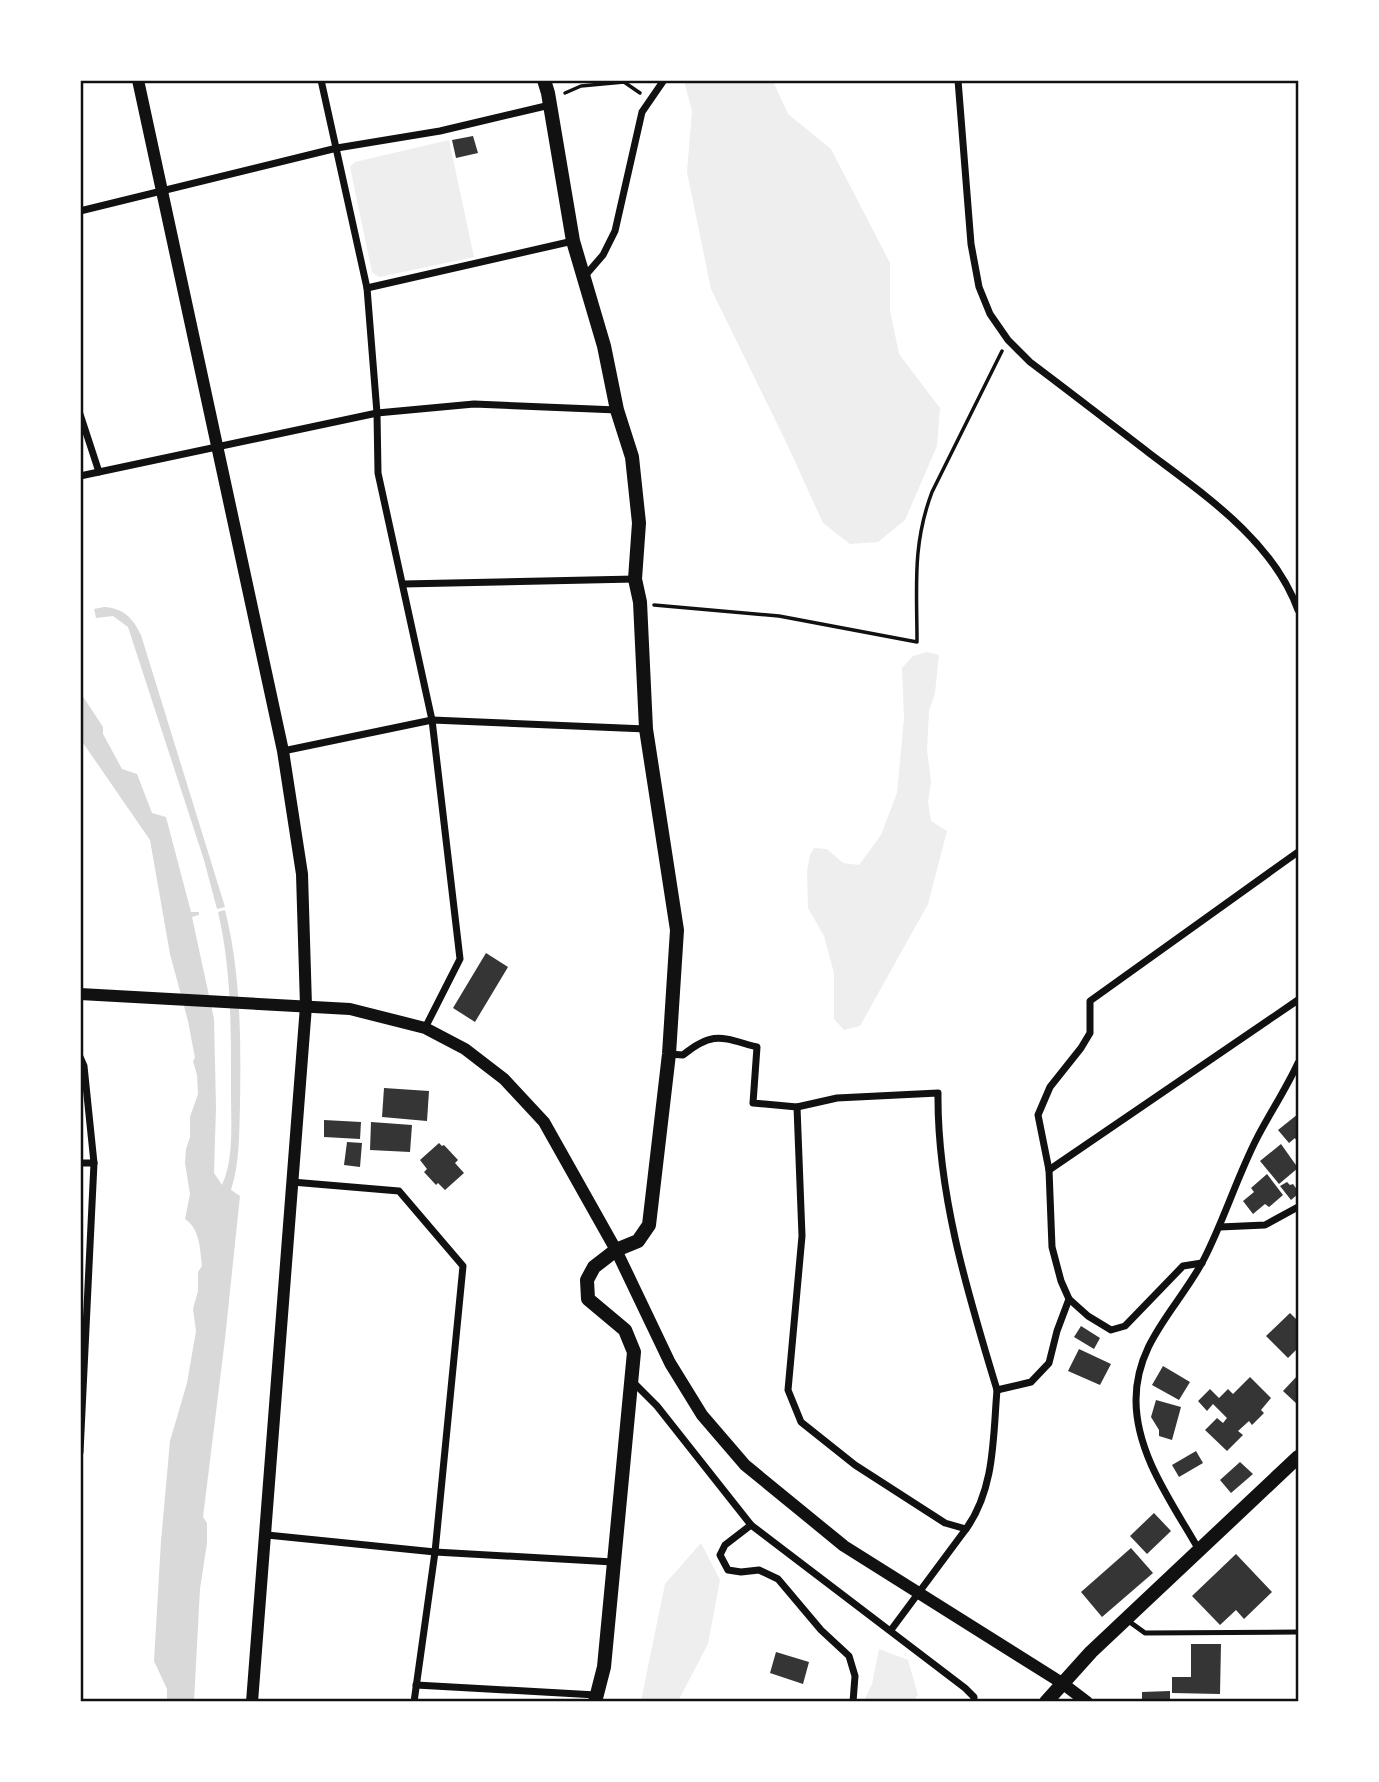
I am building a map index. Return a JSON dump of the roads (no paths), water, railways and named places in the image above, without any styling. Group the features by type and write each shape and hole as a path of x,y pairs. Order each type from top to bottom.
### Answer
{"main road":[{"path":"544,80 572,241 604,346 637,487 639,523 635,579 640,601 646,729 677,930 669,1054 649,1225 638,1241 616,1250 594,1267 587,1280 588,1299 625,1330 634,1352 604,1667 595,1698"},
{"path":"1046,1702 1062,1682 1126,1619 1298,1457"}],"street":[{"path":"138,80 283,751 302,874 306,1006 252,1702"},
{"path":"321,80 368,288 377,413 378,473 432,720 460,959 425,1028"},
{"path":"583,278 603,255 615,231 642,112 664,80"},
{"path":"958,80 971,244 977,276 990,314 1008,340 1030,362 1215,504 1249,535 1274,564 1292,591 1298,610"},
{"path":"80,211 337,148 440,131 550,105"},
{"path":"368,288 572,241"},
{"path":"80,476 377,413 474,404 617,410"},
{"path":"80,414 99,472"},
{"path":"403,584 635,579"},
{"path":"283,751 432,720 646,729"},
{"path":"1202,1263 1183,1266 1125,1326 1111,1330 1088,1316 1069,1299 1052,1247 1049,1170 1038,1115 1050,1087 1081,1048 1090,1032 1090,1001 1298,852"},
{"path":"80,994 351,1009 425,1028 465,1049 504,1079 544,1122 616,1250 670,1363 702,1415 745,1465 844,1546 1062,1682 1087,1702"},
{"path":"1049,1170 1298,1000"},
{"path":"669,1054 683,1055 698,1043 716,1036 757,1047 753,1103 797,1107 836,1098 938,1093 937,1129 958,1250 996,1390 992,1451 984,1499 967,1529 891,1630"},
{"path":"80,1057 84,1066 94,1163 80,1452"},
{"path":"1199,1550 1153,1469 1140,1435 1136,1400 1148,1343 1202,1263 1257,1138 1298,1063"},
{"path":"797,1107 802,1236 788,1390 801,1422 855,1465 945,1522 967,1529"},
{"path":"80,1163 94,1163"},
{"path":"292,1182 399,1191 463,1266 435,1552 414,1702"},
{"path":"1220,1227 1265,1226 1298,1207"},
{"path":"996,1390 1031,1382 1049,1363 1069,1299"},
{"path":"633,1381 657,1406 751,1525 965,1688 974,1697 974,1702"},
{"path":"751,1525 725,1545 720,1555 728,1570 759,1570 778,1579 821,1630 849,1656 855,1676 853,1702"},
{"path":"267,1535 435,1552 614,1562"},
{"path":"416,1685 595,1698"}],"lane":[{"path":"1126,1619 1145,1633 1298,1632"}]}
